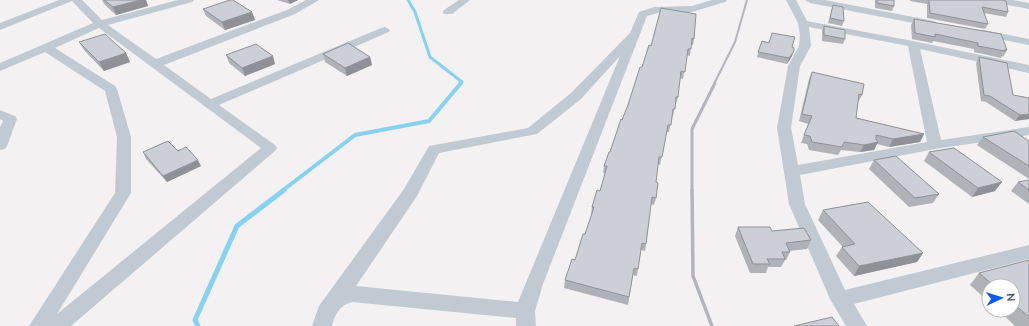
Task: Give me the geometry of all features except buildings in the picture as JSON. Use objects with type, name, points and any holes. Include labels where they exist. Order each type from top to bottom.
[{"type":"street","points":[[0,27],[68,0]]},
{"type":"street","points":[[57,326],[270,148],[100,24],[76,0]]},
{"type":"street","points":[[0,67],[100,24],[189,0]]},
{"type":"street","points":[[155,64],[291,12],[314,0]]},
{"type":"street","points":[[448,12],[465,0]]},
{"type":"street","points":[[338,297],[352,294],[526,319],[534,284],[643,14],[648,11],[693,9],[722,0]]},
{"type":"street","points":[[791,0],[803,23],[805,35],[805,46],[794,66],[784,128],[797,204],[840,299],[857,326]]},
{"type":"street","points":[[810,0],[943,25]]},
{"type":"street","points":[[997,0],[1029,6]]},
{"type":"street","points":[[803,23],[913,44],[1029,69]]},
{"type":"street","points":[[210,104],[385,30]]},
{"type":"street","points":[[974,31],[1029,42]]},
{"type":"street","points":[[322,326],[326,312],[411,192],[434,149],[532,131],[576,96],[635,34]]},
{"type":"street","points":[[913,44],[935,145]]},
{"type":"street","points":[[39,326],[124,193],[124,137],[111,89],[46,47]]},
{"type":"street","points":[[0,114],[10,119],[0,146]]},
{"type":"street","points":[[792,171],[935,145],[1029,131]]},
{"type":"street","points":[[840,299],[1029,252]]},
{"type":"waterway","points":[[408,0],[415,12],[430,57],[462,82],[461,83]]},
{"type":"waterway","points":[[282,191],[355,135],[429,121],[461,83]]},
{"type":"waterway","points":[[198,326],[195,320],[237,226],[284,190]]},
{"type":"railway","points":[[714,84],[735,42],[747,0]]},
{"type":"railway","points":[[692,190],[692,129],[715,83]]},
{"type":"railway","points":[[692,190],[693,276],[712,326]]}]
